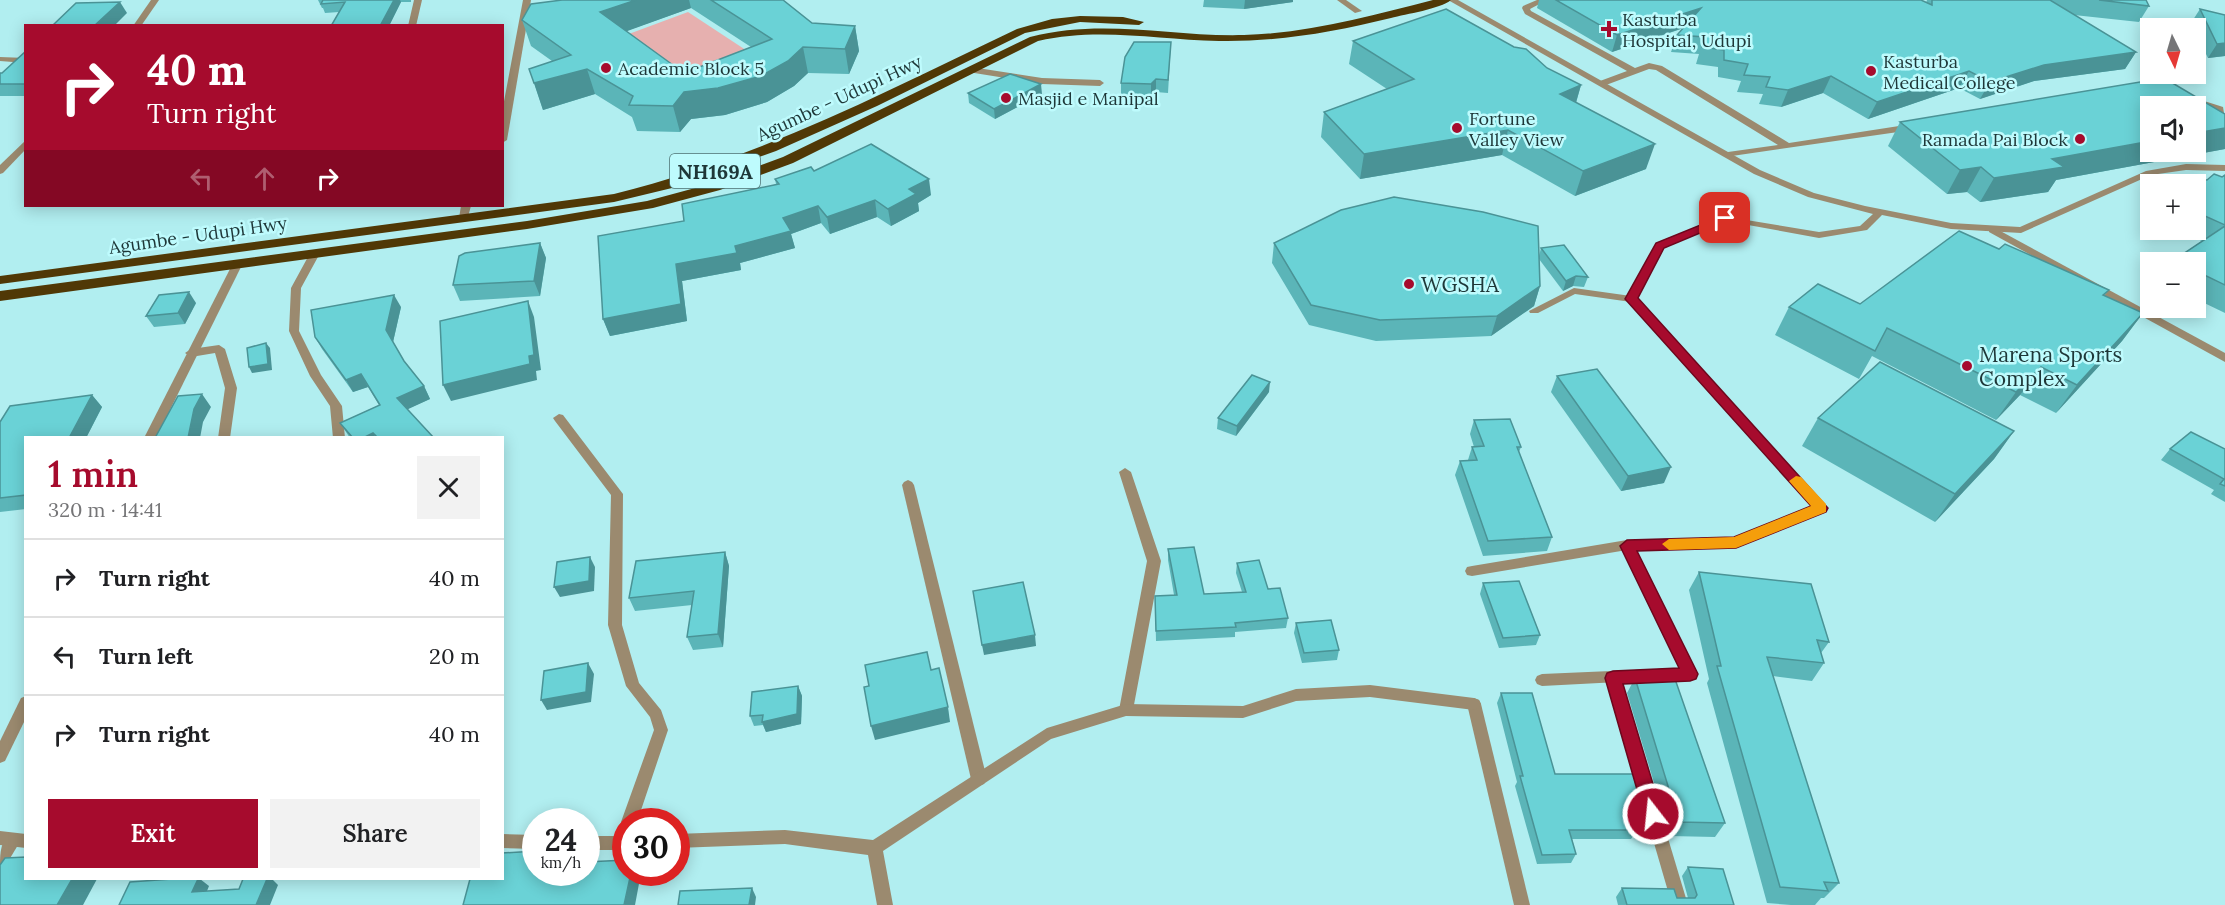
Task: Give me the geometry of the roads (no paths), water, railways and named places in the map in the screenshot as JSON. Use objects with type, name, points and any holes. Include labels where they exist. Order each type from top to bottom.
[{"type":"highway","name":"Agumbe - Udupi Hwy","points":[[0,280],[465,212],[614,198],[659,188],[714,172],[781,146],[1021,31],[1064,18],[1109,19],[1207,29],[1242,29],[1312,22],[1402,0]]},
{"type":"highway","name":"Agumbe - Udupi Hwy","points":[[314,255],[648,205],[753,174],[788,160],[1034,39],[1054,32],[1101,30],[1246,38],[1316,30],[1446,0]]},
{"type":"highway","points":[[1358,11],[1370,19]]},
{"type":"highway","name":"NH169A","points":[[0,296],[314,255]]},
{"type":"street","points":[[138,24],[155,0]]},
{"type":"street","points":[[412,24],[418,0]]},
{"type":"street","points":[[504,129],[527,0]]},
{"type":"street","points":[[1341,0],[1358,11]]},
{"type":"street","points":[[1452,0],[1603,83],[1757,172],[1812,195],[1880,212],[1951,226],[2021,230],[2149,173],[2186,167],[2225,168]]},
{"type":"street","points":[[1543,0],[1531,3],[1526,8],[1528,12],[1634,71]]},
{"type":"street","points":[[0,59],[24,61]]},
{"type":"street","points":[[1603,83],[1649,66],[1659,68],[1787,146]]},
{"type":"street","points":[[971,70],[1042,81],[1100,83]]},
{"type":"street","points":[[2206,105],[2220,109],[2225,116]]},
{"type":"street","points":[[1728,155],[1927,125]]},
{"type":"street","points":[[0,171],[24,145]]},
{"type":"street","points":[[0,157],[14,155]]},
{"type":"street","points":[[1631,299],[1660,246],[1725,218],[1819,236],[1863,228],[1880,212]]},
{"type":"street","points":[[1993,230],[2225,358]]},
{"type":"street","points":[[314,255],[296,288],[294,331],[316,376],[336,406],[339,436]]},
{"type":"street","points":[[151,436],[237,265]]},
{"type":"street","points":[[1472,572],[1627,546],[1736,543],[1821,508],[1631,299],[1574,291],[1534,311]]},
{"type":"street","points":[[191,353],[219,349],[231,388],[224,436]]},
{"type":"street","points":[[559,417],[617,494],[615,625],[633,686],[656,714],[661,730],[634,808]]},
{"type":"street","points":[[1125,472],[1154,561],[1126,710]]},
{"type":"street","points":[[908,485],[979,779]]},
{"type":"street","points":[[1542,680],[1690,674],[1627,546]]},
{"type":"street","points":[[1613,678],[1680,905]]},
{"type":"street","points":[[690,840],[785,837],[875,848],[1047,734],[1126,710],[1243,712],[1296,695],[1370,691],[1474,704],[1522,905]]},
{"type":"street","points":[[0,756],[24,706]]},
{"type":"street","points":[[0,860],[13,840]]},
{"type":"street","points":[[504,841],[522,842]]},
{"type":"street","points":[[875,848],[885,905]]},
{"type":"place","name":"Kasturba Hospital, Udupi","points":[[1609,29]]},
{"type":"place","name":"Academic Block 5","points":[[606,68]]},
{"type":"place","name":"Kasturba Medical College","points":[[1871,71]]},
{"type":"place","name":"Masjid e Manipal","points":[[1006,98]]},
{"type":"place","name":"Fortune Valley View","points":[[1457,128]]},
{"type":"place","name":"Ramada Pai Block","points":[[2080,139]]},
{"type":"place","name":"WGSHA","points":[[1409,284]]},
{"type":"place","name":"Marena Sports Complex","points":[[1967,366]]}]
